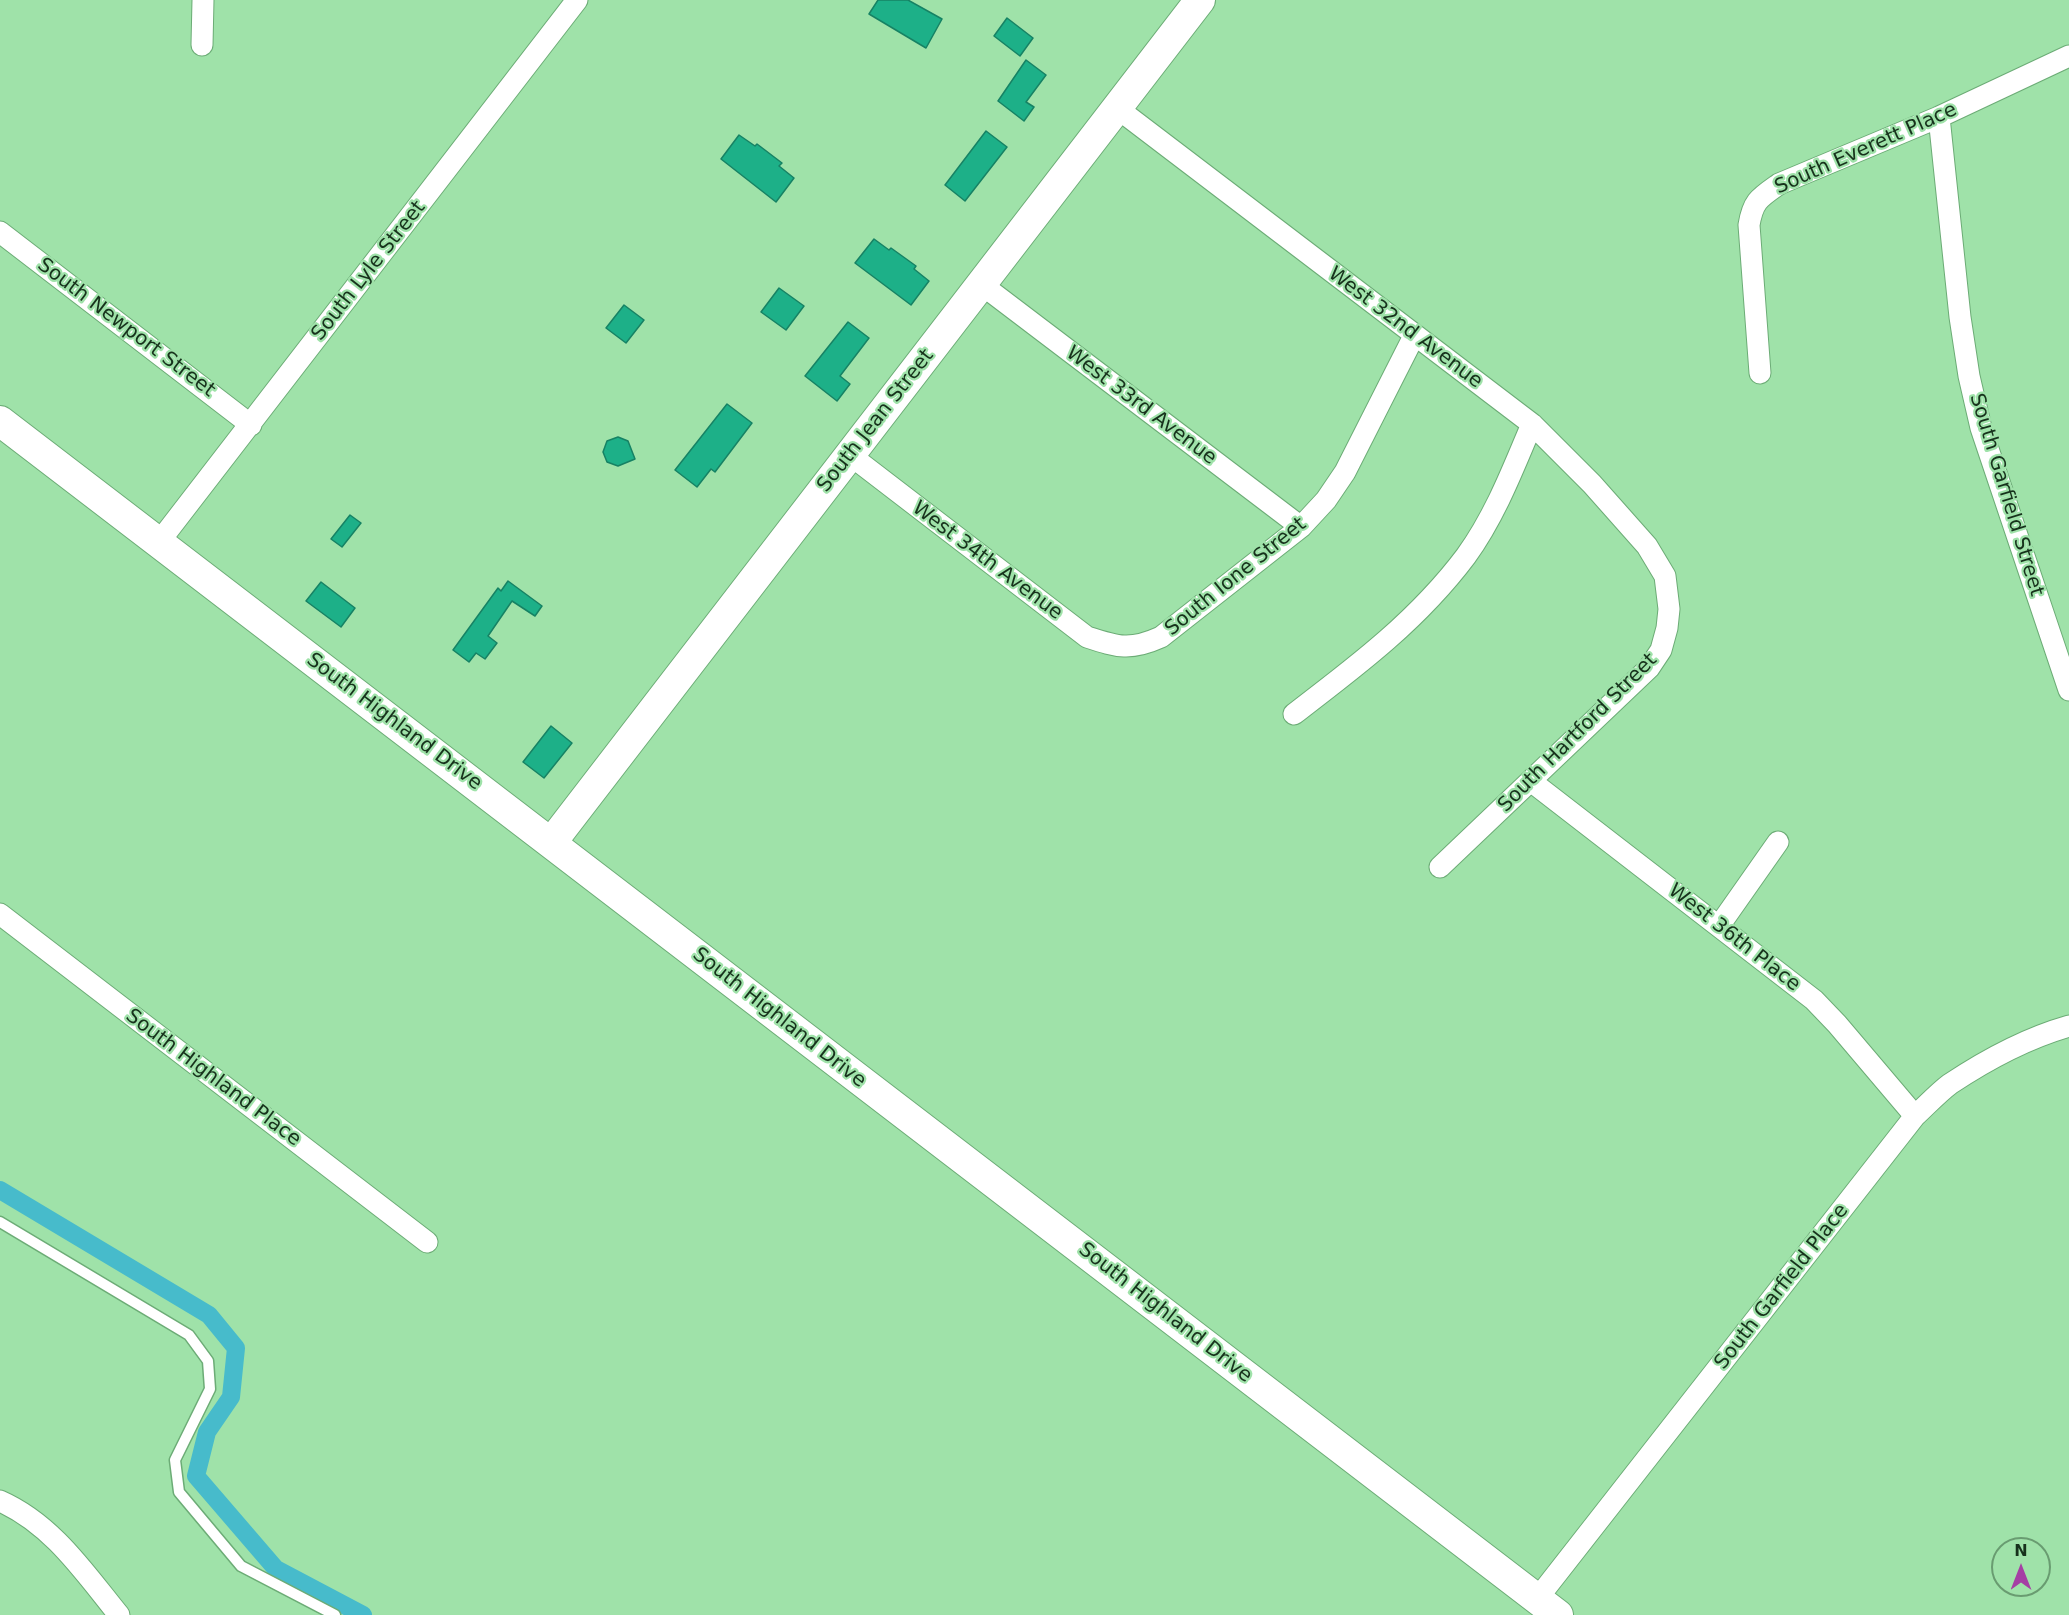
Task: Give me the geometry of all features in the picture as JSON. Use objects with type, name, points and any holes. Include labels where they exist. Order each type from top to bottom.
[{"type":"street","points":[[202,45],[203,0]]},
{"type":"street","name":"South Jean Street","points":[[551,843],[1200,0]]},
{"type":"street","name":"South Lyle Street","points":[[159,542],[574,1]]},
{"type":"street","name":"South Everett Place","points":[[1760,374],[1749,225],[1752,208],[1762,197],[1779,184],[1939,117],[2069,56]]},
{"type":"street","name":"West 32nd Avenue","points":[[1118,108],[1532,424],[1593,484],[1647,546],[1665,576]]},
{"type":"street","name":"South Garfield Street","points":[[1939,117],[1960,317],[1969,376],[1985,438],[2069,690]]},
{"type":"street","name":"South Newport Street","points":[[0,232],[251,425]]},
{"type":"street","name":"West 33rd Avenue","points":[[981,284],[1301,527]]},
{"type":"street","name":"South Ione Street","points":[[1134,647],[1161,637],[1301,527],[1326,500],[1345,472],[1414,336]]},
{"type":"street","name":"South Highland Drive","points":[[0,421],[1548,1607]]},
{"type":"street","points":[[1294,714],[1374,653],[1425,605],[1467,555],[1506,486],[1532,424]]},
{"type":"street","name":"West 34th Avenue","points":[[850,455],[1087,637],[1110,645],[1134,647]]},
{"type":"street","name":"South Hartford Street","points":[[1440,867],[1532,782],[1648,668],[1661,650],[1666,628],[1669,609],[1665,576]]},
{"type":"street","name":"West 36th Place","points":[[1532,782],[1814,1000],[1915,1116]]},
{"type":"street","points":[[1719,926],[1778,842]]},
{"type":"street","name":"South Highland Place","points":[[0,914],[427,1242]]},
{"type":"street","name":"South Garfield Place","points":[[1548,1607],[1915,1116],[1948,1085],[1981,1065],[2022,1043],[2069,1026]]},
{"type":"street","points":[[0,1501],[24,1513],[44,1529],[72,1558],[119,1615]]},
{"type":"lane","points":[[0,1221],[189,1335],[208,1361],[210,1389],[175,1460],[179,1492],[241,1566],[335,1615]]},
{"type":"building","points":[[878,0],[908,0],[942,19],[926,48],[869,14]]},
{"type":"building","points":[[1007,18],[1033,38],[1020,56],[994,36]]},
{"type":"building","points":[[1026,60],[1046,75],[1026,102],[1034,107],[1024,121],[998,101]]},
{"type":"building","points":[[986,131],[1007,147],[965,201],[945,185]]},
{"type":"building","points":[[739,135],[755,146],[757,144],[782,163],[779,166],[794,178],[776,202],[721,159]]},
{"type":"building","points":[[874,239],[916,266],[914,269],[929,281],[911,305],[855,263]]},
{"type":"building","points":[[779,288],[804,306],[786,330],[761,312]]},
{"type":"building","points":[[624,305],[644,320],[626,343],[606,328]]},
{"type":"building","points":[[848,322],[869,338],[840,376],[850,384],[837,401],[805,376]]},
{"type":"building","points":[[727,404],[752,423],[715,472],[711,469],[697,487],[675,470]]},
{"type":"building","points":[[618,437],[628,441],[635,459],[618,466],[607,462],[603,452],[607,441]]},
{"type":"building","points":[[350,515],[361,523],[342,547],[331,539]]},
{"type":"building","points":[[508,581],[542,606],[535,616],[512,601],[488,636],[497,643],[485,659],[476,653],[469,662],[453,650],[498,588],[501,591]]},
{"type":"building","points":[[321,582],[355,608],[341,627],[306,601]]},
{"type":"building","points":[[551,726],[572,743],[544,778],[523,762]]},
{"type":"waterway","points":[[0,1190],[209,1315],[236,1348],[231,1397],[207,1432],[196,1476],[276,1569],[363,1615]]}]
